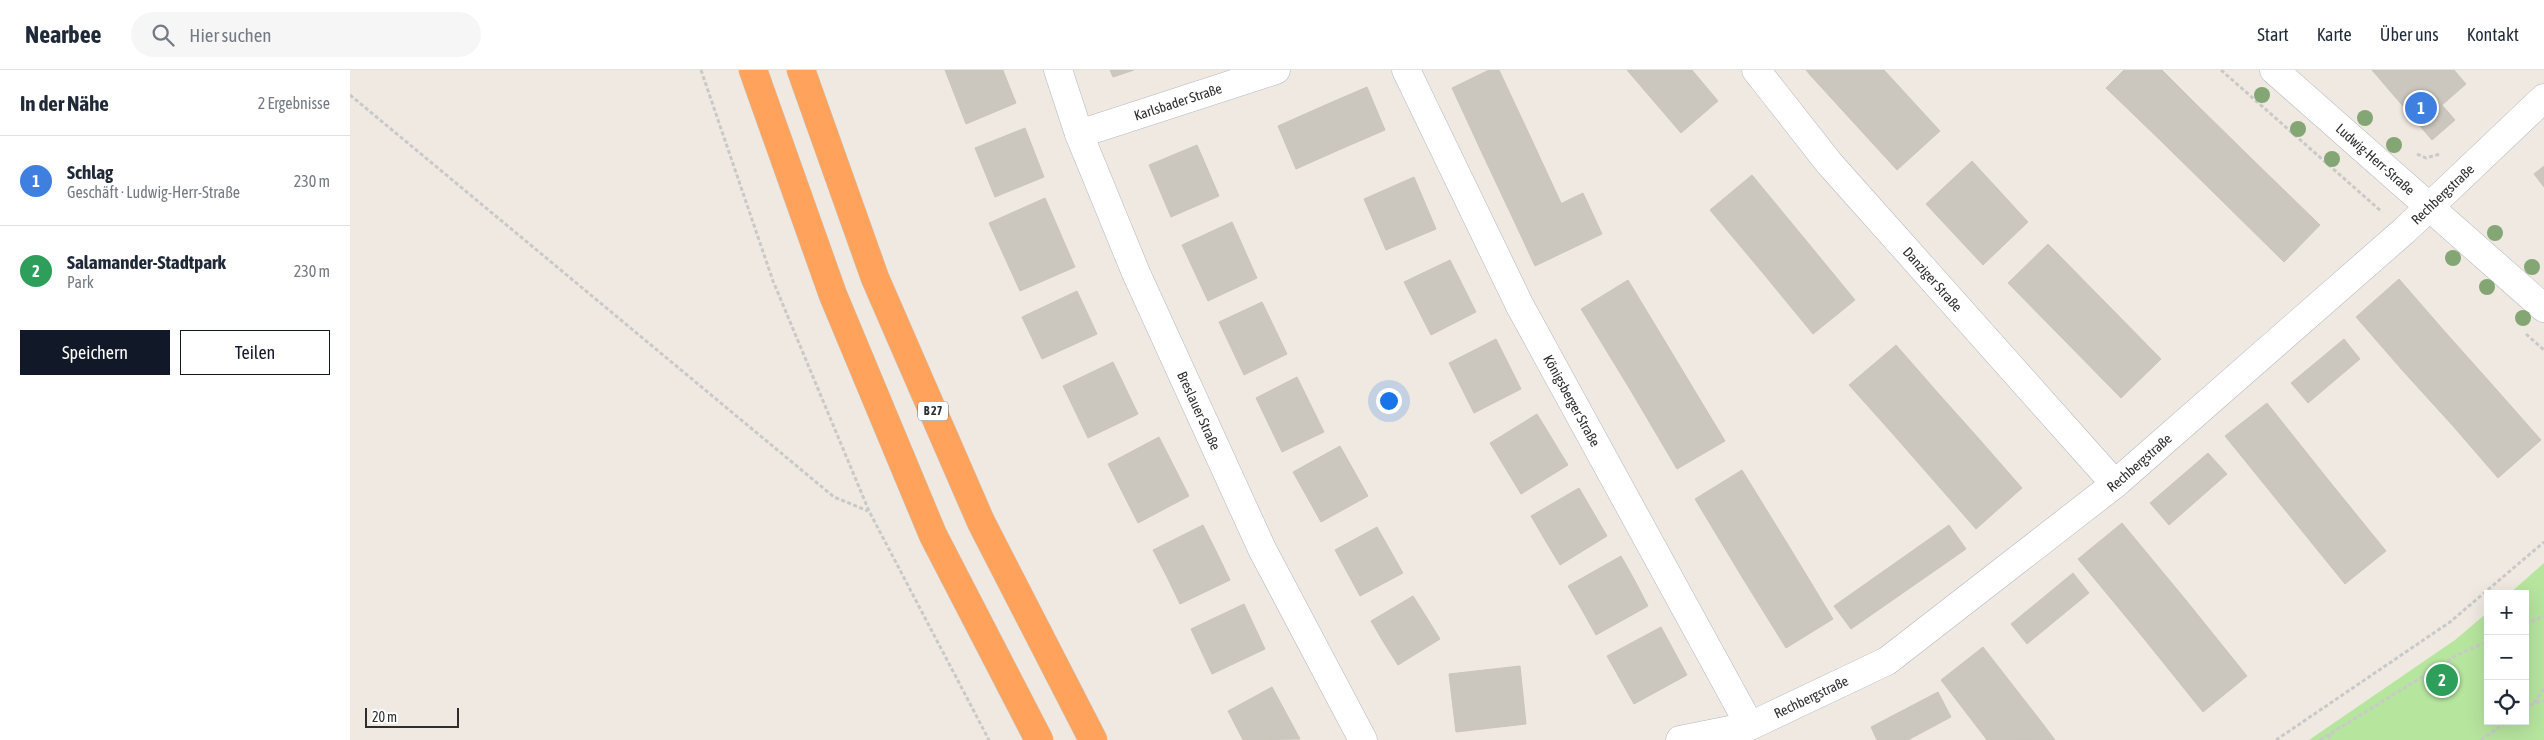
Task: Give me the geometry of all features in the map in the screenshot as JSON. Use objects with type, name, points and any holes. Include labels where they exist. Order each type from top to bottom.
[{"type":"highway","points":[[753,70],[833,295],[933,535],[1039,740]]},
{"type":"highway","name":"B 27","points":[[801,70],[875,278],[926,396],[981,522],[1093,740]]},
{"type":"street","name":"Breslauer Straße","points":[[1058,70],[1079,134],[1136,273],[1262,549],[1363,740]]},
{"type":"street","name":"Karlsbader Straße","points":[[1079,134],[1276,70]]},
{"type":"street","name":"Königsberger Straße","points":[[1406,70],[1520,306],[1750,726]]},
{"type":"street","name":"Danziger Straße","points":[[1756,70],[1829,163],[2115,484]]},
{"type":"street","name":"Ludwig-Herr-Straße","points":[[2274,70],[2544,308]]},
{"type":"street","name":"Rechbergstraße","points":[[1680,740],[1750,726],[1887,661],[2115,484],[2430,206],[2544,98]]},
{"type":"path","points":[[701,70],[773,281],[869,511],[988,740]]},
{"type":"path","points":[[350,95],[834,497],[869,511]]},
{"type":"path","points":[[2276,740],[2450,622],[2544,542]]},
{"type":"path","points":[[2529,622],[2544,616]]},
{"type":"path","points":[[2320,740],[2459,654],[2484,643]]},
{"type":"path","points":[[2529,706],[2534,703],[2544,689]]},
{"type":"path","points":[[2534,703],[2544,701]]},
{"type":"path","points":[[2481,740],[2502,725]]},
{"type":"path","points":[[2328,734],[2330,740]]},
{"type":"green space","points":[[2544,563],[2544,740],[2309,740],[2455,640],[2484,615],[2484,725],[2529,725],[2529,590],[2514,590]]},
{"type":"building","points":[[945,70],[1003,70],[1004,73],[954,93]]},
{"type":"building","points":[[1110,70],[1134,70],[1113,77]]},
{"type":"building","points":[[1489,70],[1499,70],[1529,134],[1483,155],[1452,88]]},
{"type":"building","points":[[1627,70],[1692,70],[1718,101],[1681,133]]},
{"type":"building","points":[[1806,70],[1818,70],[1811,76]]},
{"type":"building","points":[[1818,70],[1884,70],[1940,131],[1897,170],[1811,76]]},
{"type":"building","points":[[2124,70],[2162,70],[2197,105],[2161,141],[2106,88]]},
{"type":"building","points":[[2372,70],[2454,70],[2466,84],[2442,105],[2455,120],[2432,140]]},
{"type":"building","points":[[1004,73],[1016,103],[966,124],[954,93]]},
{"type":"building","points":[[1367,87],[1385,130],[1341,149],[1323,106]]},
{"type":"building","points":[[2197,105],[2251,158],[2215,194],[2161,141]]},
{"type":"building","points":[[1323,106],[1341,149],[1296,169],[1278,126]]},
{"type":"building","points":[[1025,128],[1044,177],[995,197],[975,148]]},
{"type":"building","points":[[1529,134],[1561,203],[1516,225],[1483,155]]},
{"type":"building","points":[[1197,145],[1219,196],[1171,217],[1149,165]]},
{"type":"building","points":[[2251,158],[2320,225],[2284,262],[2215,194]]},
{"type":"building","points":[[1972,161],[2028,222],[1983,265],[1926,204]]},
{"type":"building","points":[[2544,166],[2544,187],[2534,174]]},
{"type":"building","points":[[1752,175],[1804,238],[1762,272],[1710,210]]},
{"type":"building","points":[[1414,177],[1436,229],[1386,250],[1364,199]]},
{"type":"building","points":[[1583,193],[1602,234],[1535,266],[1516,225]]},
{"type":"building","points":[[1045,198],[1075,267],[1020,291],[989,223]]},
{"type":"building","points":[[1232,222],[1257,278],[1208,301],[1182,245]]},
{"type":"building","points":[[1804,238],[1855,300],[1813,334],[1762,272]]},
{"type":"building","points":[[2048,244],[2105,302],[2065,341],[2008,283]]},
{"type":"building","points":[[1450,260],[1476,312],[1431,335],[1404,282]]},
{"type":"building","points":[[2399,279],[2446,333],[2403,371],[2356,317]]},
{"type":"building","points":[[1628,280],[1678,363],[1631,391],[1581,309]]},
{"type":"building","points":[[1077,291],[1097,334],[1042,359],[1022,317]]},
{"type":"building","points":[[1262,302],[1287,354],[1244,375],[1219,322]]},
{"type":"building","points":[[2105,302],[2161,359],[2121,398],[2065,341]]},
{"type":"building","points":[[2446,333],[2496,389],[2453,426],[2403,371]]},
{"type":"building","points":[[1496,339],[1521,389],[1474,413],[1449,363]]},
{"type":"building","points":[[2344,339],[2360,359],[2308,403],[2291,383]]},
{"type":"building","points":[[1896,345],[1938,393],[1892,433],[1849,385]]},
{"type":"building","points":[[1113,362],[1138,414],[1088,438],[1063,386]]},
{"type":"building","points":[[1678,363],[1725,441],[1677,469],[1631,391]]},
{"type":"building","points":[[1297,377],[1324,432],[1282,452],[1256,398]]},
{"type":"building","points":[[2496,389],[2541,440],[2498,478],[2453,426]]},
{"type":"building","points":[[1938,393],[1980,440],[1934,481],[1892,433]]},
{"type":"building","points":[[2267,403],[2326,477],[2285,510],[2225,436]]},
{"type":"building","points":[[1537,414],[1568,465],[1521,494],[1490,443]]},
{"type":"building","points":[[1159,437],[1189,496],[1138,523],[1108,464]]},
{"type":"building","points":[[1980,440],[2022,488],[1976,529],[1934,481]]},
{"type":"building","points":[[1340,446],[1368,496],[1321,522],[1293,472]]},
{"type":"building","points":[[2208,453],[2227,474],[2169,525],[2150,503]]},
{"type":"building","points":[[1742,470],[1790,548],[1742,577],[1695,499]]},
{"type":"building","points":[[2326,477],[2386,551],[2345,584],[2285,510]]},
{"type":"building","points":[[1579,488],[1593,512],[1545,540],[1531,516]]},
{"type":"building","points":[[1593,512],[1607,536],[1560,565],[1545,540]]},
{"type":"building","points":[[2122,523],[2185,599],[2141,635],[2078,559]]},
{"type":"building","points":[[1203,525],[1217,553],[1167,577],[1153,550]]},
{"type":"building","points":[[1949,525],[1966,549],[1851,629],[1834,606]]},
{"type":"building","points":[[1377,527],[1403,573],[1360,596],[1335,550]]},
{"type":"building","points":[[1790,548],[1833,619],[1786,648],[1742,577]]},
{"type":"building","points":[[1217,553],[1230,580],[1180,604],[1167,577]]},
{"type":"building","points":[[1621,556],[1635,581],[1582,610],[1568,586]]},
{"type":"building","points":[[2073,573],[2089,593],[2027,644],[2011,624]]},
{"type":"building","points":[[1635,581],[1648,606],[1596,635],[1582,610]]},
{"type":"building","points":[[1413,596],[1427,618],[1384,643],[1371,621]]},
{"type":"building","points":[[2185,599],[2247,676],[2203,712],[2141,635]]},
{"type":"building","points":[[1244,604],[1265,649],[1212,674],[1191,629]]},
{"type":"building","points":[[1427,618],[1440,639],[1398,665],[1384,643]]},
{"type":"building","points":[[1661,627],[1687,675],[1634,704],[1607,656]]},
{"type":"building","points":[[1983,647],[2043,724],[2023,740],[1987,740],[1941,680]]},
{"type":"building","points":[[1520,666],[1526,724],[1456,732],[1449,674]]},
{"type":"building","points":[[1272,687],[1300,739],[1243,740],[1228,711]]},
{"type":"building","points":[[1938,692],[1951,717],[1908,740],[1877,740],[1871,727]]},
{"type":"building","points":[[2043,724],[2055,740],[2023,740]]},
{"type":"place","name":"Schlag","points":[[2421,108]]},
{"type":"place","name":"Salamander-Stadtpark","points":[[2442,680]]}]
